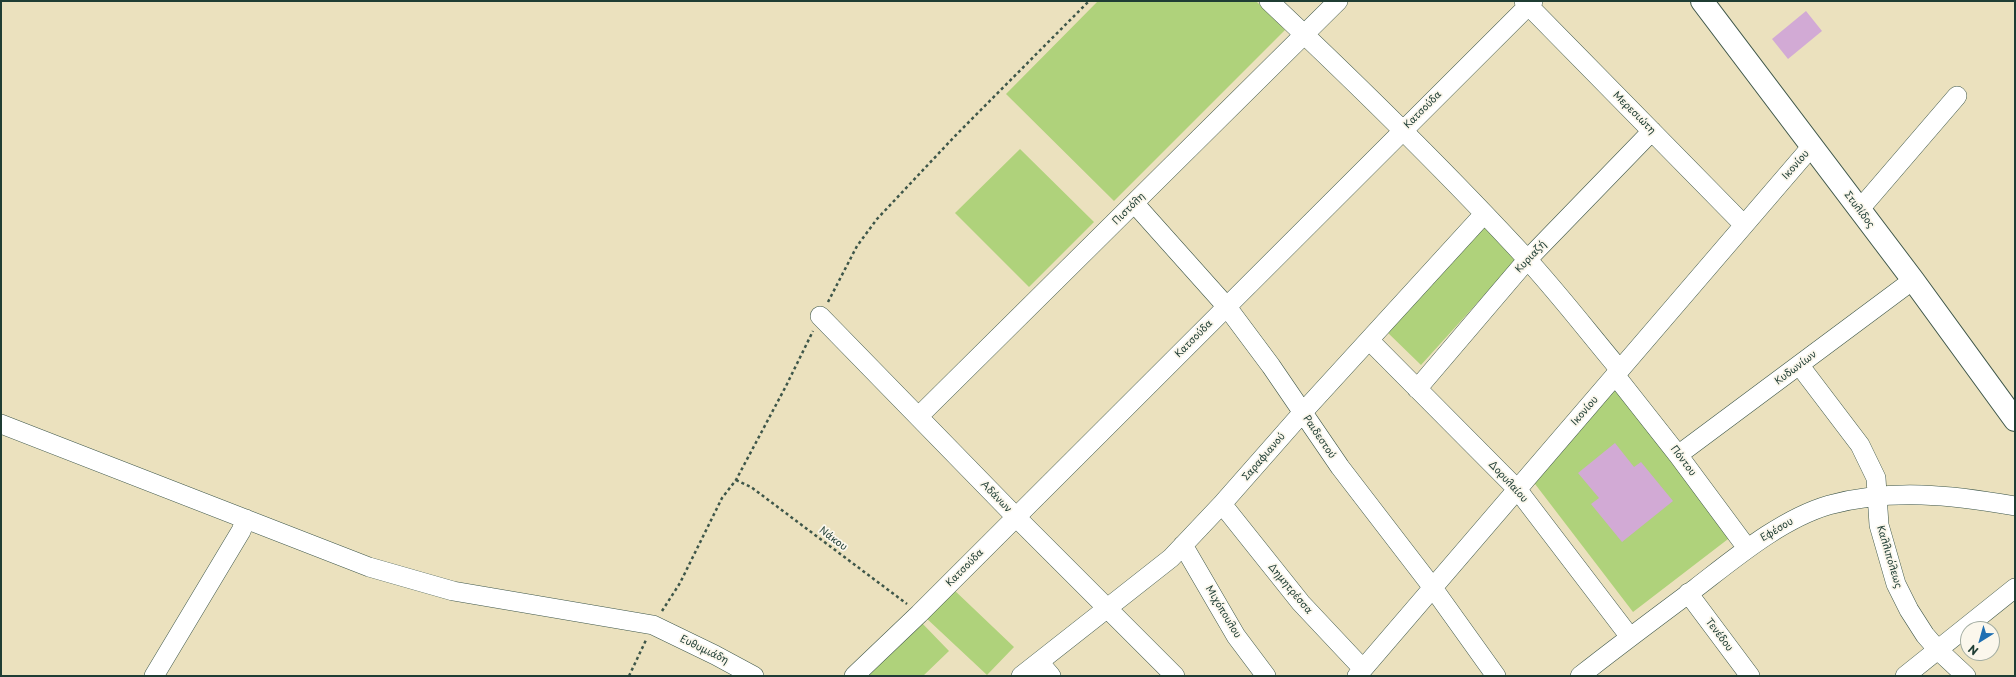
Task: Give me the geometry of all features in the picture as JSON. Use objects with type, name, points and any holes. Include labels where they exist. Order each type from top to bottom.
[{"type":"main road","name":"Στυλίδος","points":[[1702,1],[1913,280],[2015,420]]},
{"type":"street","name":"Πόντου","points":[[1269,1],[1402,131],[1527,260],[1618,372],[1747,548]]},
{"type":"street","name":"Πιστόλη","points":[[918,416],[1135,204],[1338,1]]},
{"type":"street","name":"Κατσούδα","points":[[854,676],[919,614],[1227,307],[1528,2]]},
{"type":"street","name":"Μερεσιώτη","points":[[1528,2],[1744,226]]},
{"type":"street","points":[[1859,210],[1957,96]]},
{"type":"street","name":"Κυριαζή","points":[[1417,389],[1527,260],[1652,131]]},
{"type":"street","name":"Ικονίου","points":[[1360,673],[1812,146]]},
{"type":"street","name":"Ραιδεστού","points":[[1135,204],[1227,307],[1271,366],[1340,467],[1433,588],[1496,676]]},
{"type":"street","name":"Σαραφιανού","points":[[1021,676],[1171,558],[1222,504],[1303,412],[1370,341],[1484,214]]},
{"type":"street","name":"Κυδωνίων","points":[[1678,455],[1800,366],[1913,280]]},
{"type":"street","name":"Αδάνων","points":[[820,316],[1016,517],[1175,676]]},
{"type":"street","name":"Δορυλαίου","points":[[1370,341],[1517,489],[1630,637]]},
{"type":"street","name":"Καλλιπόλεως","points":[[1800,366],[1860,445],[1876,478],[1878,496],[1878,525],[1896,584],[1925,635],[1938,650],[1966,676]]},
{"type":"street","name":"Ευθυμιάδη","points":[[1,424],[369,567],[433,586],[653,625],[754,676]]},
{"type":"street","name":"Εφέσου","points":[[1580,676],[1747,548],[1805,514],[1828,506],[1878,496],[1941,495],[2015,506]]},
{"type":"street","name":"Δημητρέσσα","points":[[1222,504],[1301,603],[1360,673]]},
{"type":"street","points":[[154,676],[241,531],[246,519]]},
{"type":"street","name":"Μιχόπουλου","points":[[1183,545],[1236,636],[1266,676]]},
{"type":"street","points":[[1905,676],[2015,588]]},
{"type":"street","name":"Τενέδου","points":[[1688,593],[1750,676]]},
{"type":"street","points":[[1039,662],[1051,676]]},
{"type":"path","name":"Νάκου","points":[[736,480],[750,487],[919,614]]},
{"type":"green space","points":[[1098,1],[1256,1],[1285,30],[1114,201],[1006,94]]},
{"type":"green space","points":[[1020,149],[1094,222],[1029,287],[955,213]]},
{"type":"green space","points":[[1482,224],[1517,259],[1421,365],[1386,331]]},
{"type":"green space","points":[[1616,384],[1732,536],[1633,612],[1532,480]]},
{"type":"green space","points":[[952,588],[1014,647],[987,675],[925,617]]},
{"type":"green space","points":[[920,621],[949,651],[923,676],[864,676]]},
{"type":"building","points":[[1806,11],[1822,31],[1788,59],[1772,39]]},
{"type":"building","points":[[1615,443],[1634,467],[1641,462],[1673,501],[1622,542],[1591,504],[1599,498],[1578,473]]}]
